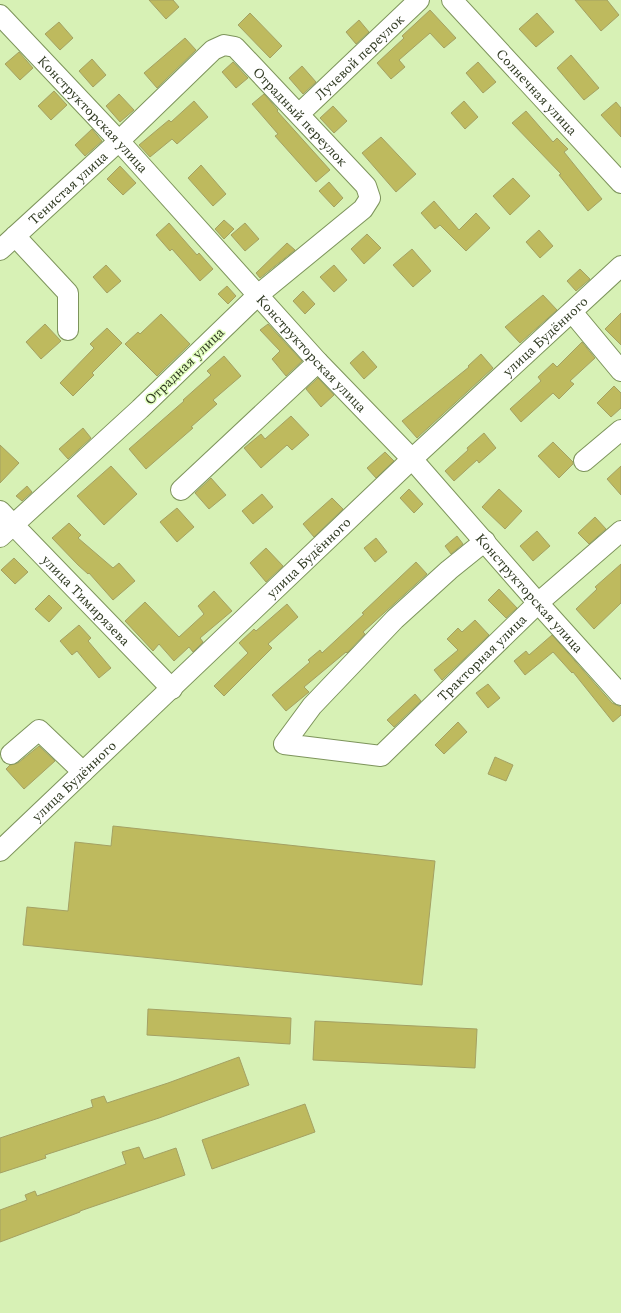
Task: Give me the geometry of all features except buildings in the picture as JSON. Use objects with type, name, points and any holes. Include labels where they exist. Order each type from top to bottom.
[{"type":"street","name":"Лучевой переулок","points":[[299,114],[419,0]]},
{"type":"street","name":"Солнечная улица","points":[[452,0],[621,183]]},
{"type":"street","name":"Конструкторская улица","points":[[0,15],[119,141],[318,362],[412,459],[621,695]]},
{"type":"street","name":"Отрадный переулок","points":[[224,45],[235,47],[299,114],[366,186],[370,198]]},
{"type":"street","name":"Тенистая улица","points":[[0,250],[119,141],[213,50],[224,45]]},
{"type":"street","name":"Отрадная улица","points":[[4,524],[140,409],[258,295],[362,209],[370,198]]},
{"type":"street","points":[[15,236],[68,293],[68,330]]},
{"type":"street","name":"улица Будённого","points":[[0,851],[412,459],[621,266]]},
{"type":"street","points":[[572,312],[621,371]]},
{"type":"street","points":[[181,490],[318,362]]},
{"type":"street","points":[[584,461],[621,430]]},
{"type":"street","name":"улица Тимирязева","points":[[4,524],[172,689]]},
{"type":"street","name":"Тракторная улица","points":[[485,541],[449,570],[395,619],[312,706],[284,744],[381,756],[538,603],[621,531]]},
{"type":"street","points":[[11,754],[38,730],[83,772]]}]
